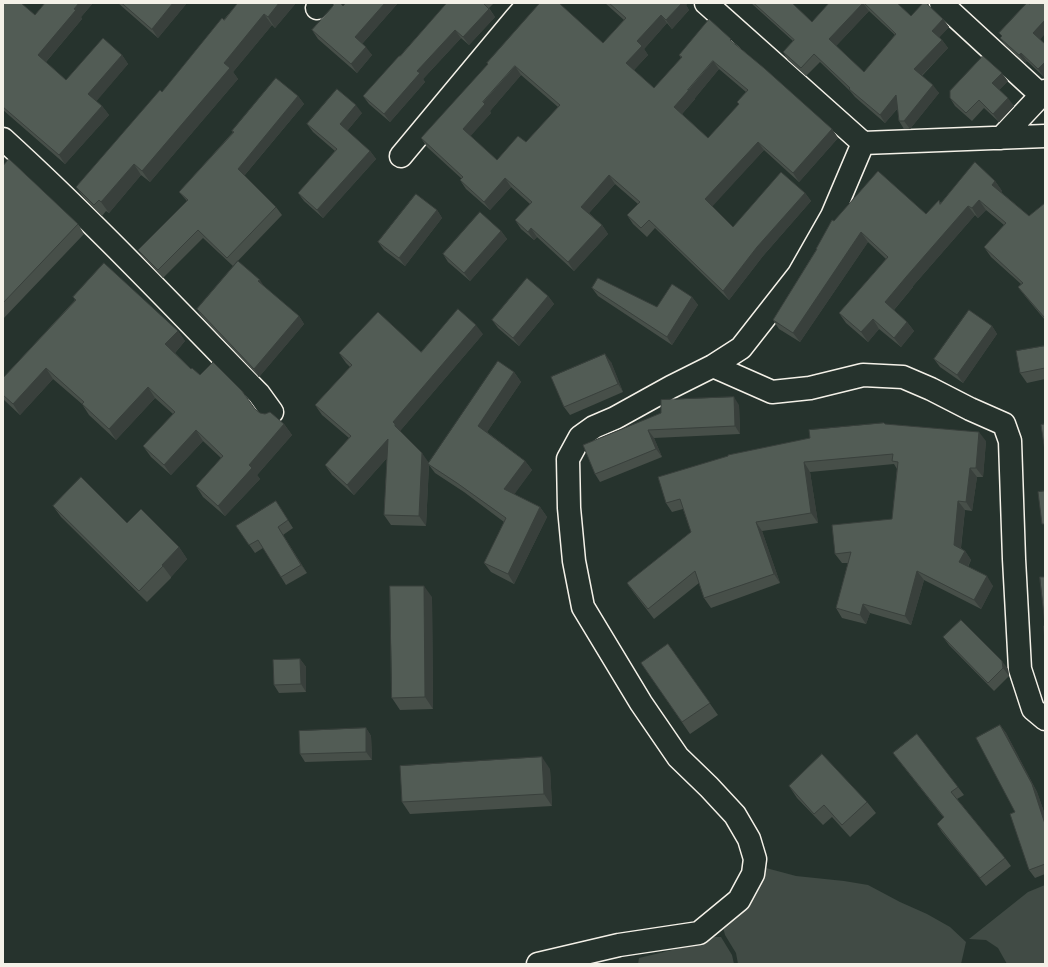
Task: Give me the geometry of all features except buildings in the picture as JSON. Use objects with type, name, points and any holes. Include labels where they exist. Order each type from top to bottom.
[{"type":"street","points":[[400,156],[530,3]]},
{"type":"street","points":[[706,3],[863,143],[1001,138],[1045,142]]},
{"type":"street","points":[[941,3],[1043,93],[1001,138]]},
{"type":"street","points":[[3,139],[119,251],[259,394],[272,412]]},
{"type":"street","points":[[538,964],[619,945],[699,933],[739,900],[753,874],[756,859],[749,839],[734,815],[709,787],[678,757],[641,702],[583,607],[574,561],[569,508],[568,459],[580,437],[594,426],[615,418],[713,366],[741,348],[799,274],[832,216],[863,143]]},
{"type":"street","points":[[713,366],[772,392],[810,388],[863,375],[903,377],[1004,424],[1010,442],[1014,566],[1020,669],[1033,709],[1045,719]]},
{"type":"shaded area","points":[[766,868],[796,876],[868,885],[927,914],[950,927],[966,942],[961,964],[738,964],[736,953],[725,935],[722,923],[758,872]]},
{"type":"shaded area","points":[[1045,885],[1045,964],[1007,964],[998,948],[986,940],[969,939],[1028,892]]},
{"type":"shaded area","points":[[713,937],[721,937],[732,955],[734,964],[638,964],[639,958],[705,942]]}]
